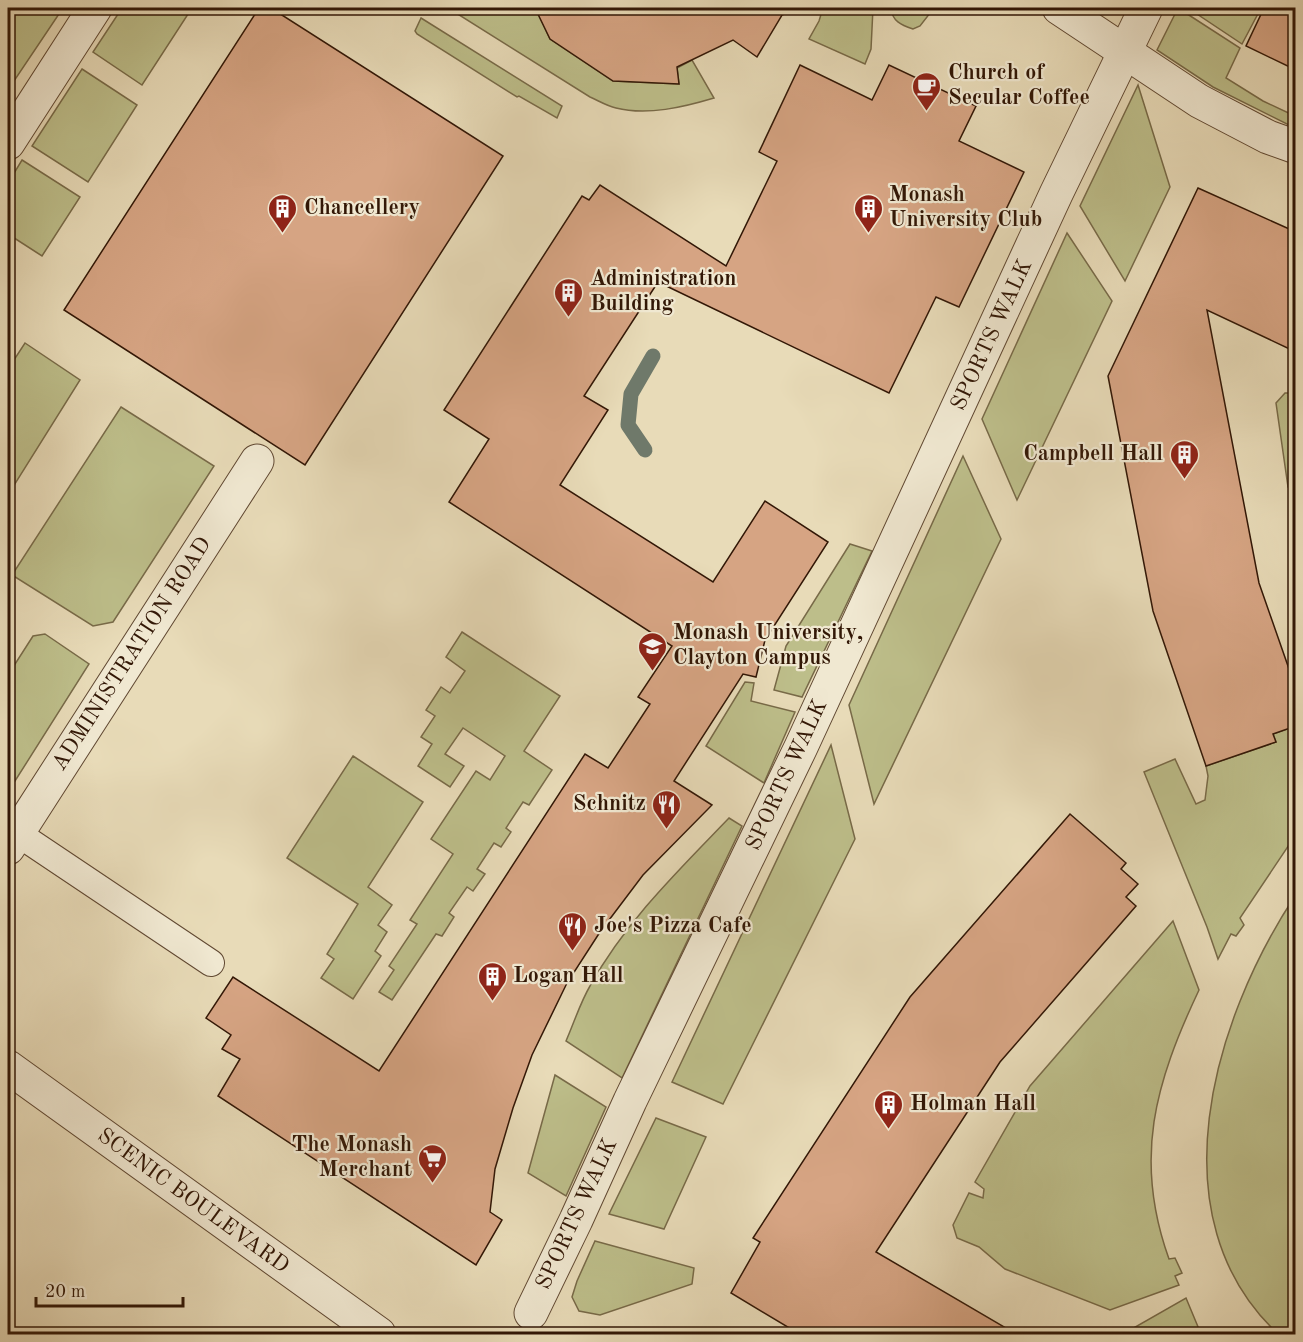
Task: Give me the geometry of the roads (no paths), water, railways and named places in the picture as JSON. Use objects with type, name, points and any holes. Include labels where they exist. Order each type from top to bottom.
[{"type":"street","points":[[8,143],[95,8]]},
{"type":"street","points":[[1059,8],[1199,101],[1268,137],[1296,147]]},
{"type":"street","name":"SPORTS WALK","points":[[531,1313],[630,1101],[801,747],[1056,194],[1146,8]]},
{"type":"street","name":"ADMINISTRATION ROAD","points":[[12,841],[257,461]]},
{"type":"street","name":"SCENIC BOULEVARD","points":[[8,1067],[379,1335]]},
{"type":"lane","points":[[12,841],[211,963]]},
{"type":"waterway","points":[[645,450],[628,425],[631,394],[653,356]]},
{"type":"place","name":"Church of Secular Coffee","points":[[927,112]]},
{"type":"place","name":"Chancellery","points":[[283,234]]},
{"type":"place","name":"Monash University Club","points":[[868,234]]},
{"type":"place","name":"Administration Building","points":[[569,318]]},
{"type":"place","name":"Campbell Hall","points":[[1184,480]]},
{"type":"place","name":"Monash University, Clayton Campus","points":[[652,672]]},
{"type":"place","name":"Schnitz","points":[[667,830]]},
{"type":"place","name":"Joe's Pizza Cafe","points":[[573,952]]},
{"type":"place","name":"Logan Hall","points":[[492,1002]]},
{"type":"place","name":"Holman Hall","points":[[889,1130]]},
{"type":"place","name":"The Monash Merchant","points":[[433,1184]]}]
